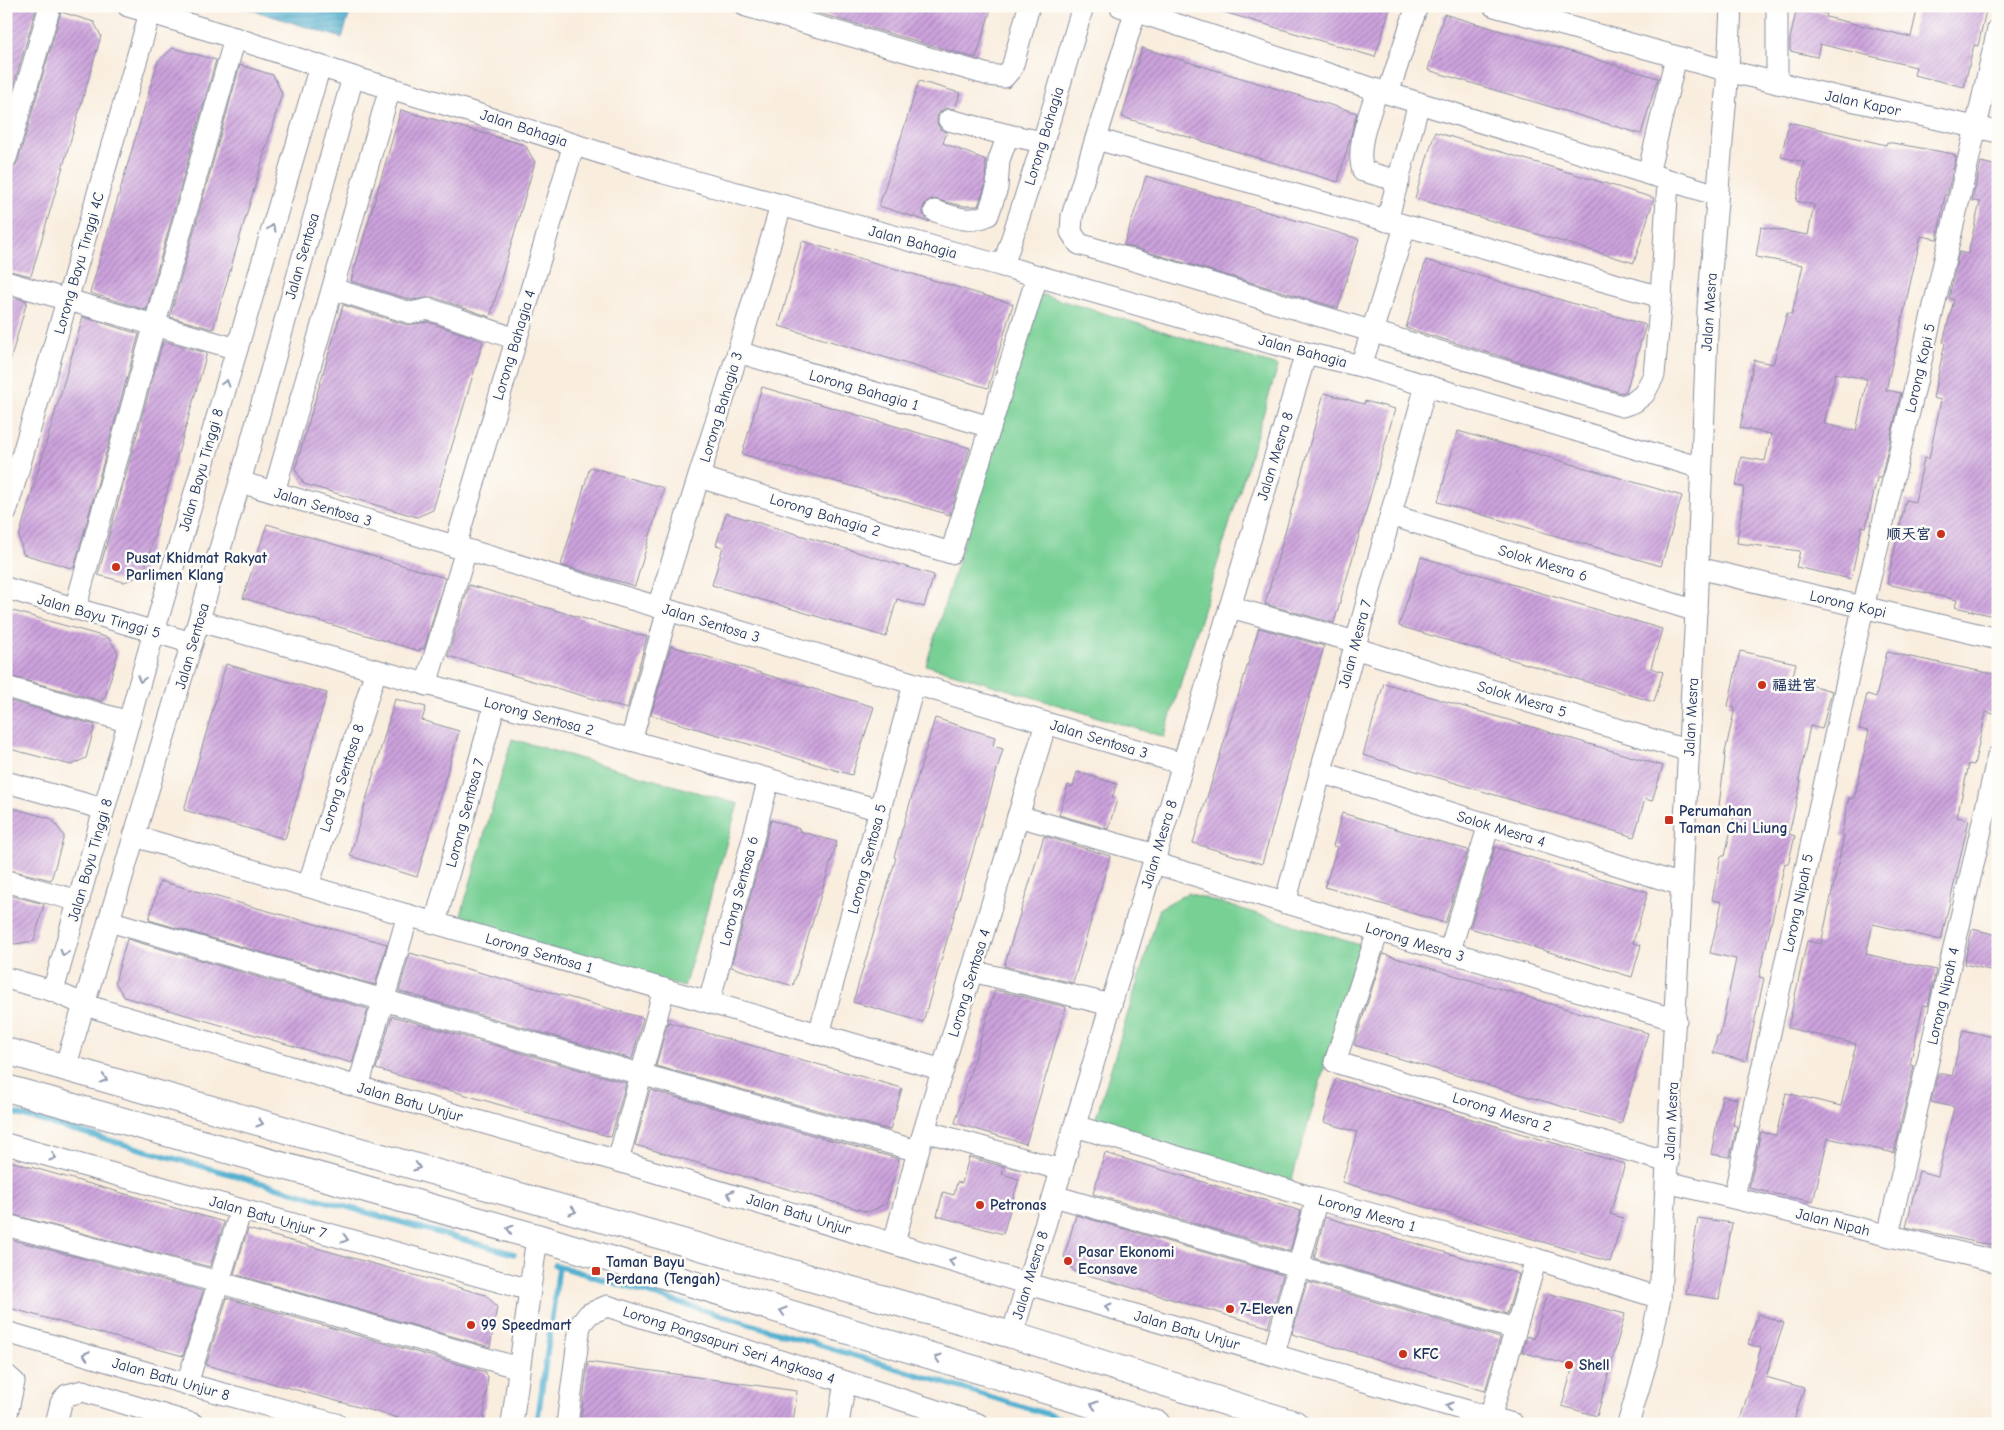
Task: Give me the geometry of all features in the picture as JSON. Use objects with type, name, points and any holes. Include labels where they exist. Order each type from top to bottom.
[{"type":"main road","points":[[6,1051],[1012,1335],[1295,1424]]},
{"type":"main road","points":[[6,1088],[537,1237],[1158,1424]]},
{"type":"street","points":[[6,158],[50,6]]},
{"type":"street","name":"Jalan Bahagia","points":[[128,6],[664,173],[1003,266],[1306,353],[1361,366],[1701,468]]},
{"type":"street","points":[[746,6],[989,75],[1004,77],[1012,68],[1029,6]]},
{"type":"street","name":"Lorong Bahagia","points":[[1003,266],[1043,142],[1083,6]]},
{"type":"street","points":[[1399,181],[1363,171],[1360,160],[1361,147],[1417,6]]},
{"type":"street","name":"Jalan Kapor","points":[[1494,6],[1728,71],[1998,132]]},
{"type":"street","name":"Jalan Mesra","points":[[1628,1424],[1648,1356],[1660,1298],[1696,611],[1708,308],[1728,71],[1731,6]]},
{"type":"street","points":[[1777,6],[1777,83]]},
{"type":"street","points":[[1668,181],[1662,297],[1654,375],[1644,394],[1634,402],[1622,406],[1079,244],[1071,232],[1072,216],[1096,139],[1131,8],[1383,92],[1717,195]]},
{"type":"street","name":"Lorong Bayu Tinggi 4C","points":[[6,512],[69,300],[150,13]]},
{"type":"street","name":"Lorong Kopi 5","points":[[1863,608],[1998,29]]},
{"type":"street","points":[[75,609],[235,38]]},
{"type":"street","points":[[1648,174],[1676,57]]},
{"type":"street","name":"Jalan Bayu Tinggi 8","points":[[53,991],[154,632],[320,66]]},
{"type":"street","name":"Jalan Sentosa","points":[[65,1068],[240,482],[353,77]]},
{"type":"street","points":[[274,492],[390,88]]},
{"type":"street","points":[[1361,366],[1372,332],[1396,224],[1399,181],[1419,102]]},
{"type":"street","points":[[949,120],[1043,142]]},
{"type":"street","points":[[935,212],[964,220],[981,219],[988,215],[997,188],[999,160],[1008,135]]},
{"type":"street","points":[[1096,139],[1662,297]]},
{"type":"street","name":"Lorong Bahagia 4","points":[[426,685],[460,548],[516,339],[574,144]]},
{"type":"street","name":"Lorong Bahagia 3","points":[[631,741],[663,609],[699,477],[781,206]]},
{"type":"street","points":[[990,427],[1037,277]]},
{"type":"street","points":[[6,282],[237,349]]},
{"type":"street","points":[[333,289],[411,313],[429,309],[516,339]]},
{"type":"street","name":"Lorong Bahagia 1","points":[[738,352],[990,427]]},
{"type":"street","name":"Jalan Mesra 8","points":[[1012,1335],[1306,353]]},
{"type":"street","name":"Jalan Mesra 7","points":[[1285,903],[1426,385]]},
{"type":"street","name":"Lorong Bahagia 2","points":[[699,477],[951,553],[990,427]]},
{"type":"street","name":"Jalan Sentosa 3","points":[[240,482],[1183,764]]},
{"type":"street","name":"Solok Mesra 6","points":[[1391,515],[1696,611]]},
{"type":"street","name":"Lorong Kopi","points":[[1698,568],[1998,639]]},
{"type":"street","name":"Jalan Bayu Tinggi 5","points":[[6,588],[192,644]]},
{"type":"street","name":"Solok Mesra 5","points":[[1230,607],[1689,751]]},
{"type":"street","name":"Lorong Nipah 5","points":[[1734,1197],[1863,608]]},
{"type":"street","name":"Lorong Sentosa 2","points":[[199,621],[880,810]]},
{"type":"street","name":"Lorong Sentosa 8","points":[[308,886],[376,670]]},
{"type":"street","name":"Lorong Sentosa 5","points":[[819,1034],[914,684]]},
{"type":"street","points":[[6,687],[129,722]]},
{"type":"street","name":"Lorong Sentosa 7","points":[[436,923],[495,704]]},
{"type":"street","name":"Lorong Sentosa 4","points":[[894,1242],[918,1152],[1046,723]]},
{"type":"street","name":"Lorong Nipah 4","points":[[1888,1236],[1998,756]]},
{"type":"street","name":"Solok Mesra 4","points":[[1320,772],[1682,885]]},
{"type":"street","name":"Lorong Sentosa 6","points":[[709,1002],[769,779]]},
{"type":"street","points":[[6,782],[104,809]]},
{"type":"street","name":"Lorong Mesra 3","points":[[1018,816],[1155,859],[1285,903],[1676,1020]]},
{"type":"street","points":[[1449,953],[1489,825]]},
{"type":"street","name":"Lorong Sentosa 1","points":[[134,836],[943,1070]]},
{"type":"street","points":[[6,881],[79,901]]},
{"type":"street","points":[[358,1087],[408,915]]},
{"type":"street","points":[[109,921],[918,1152]]},
{"type":"street","name":"Lorong Mesra 2","points":[[1378,931],[1335,1062],[1668,1172]]},
{"type":"street","points":[[972,972],[1111,1005]]},
{"type":"street","name":"Jalan Batu Unjur","points":[[6,978],[53,991],[85,1005],[358,1087],[618,1160],[1028,1284],[1513,1424]]},
{"type":"street","points":[[618,1160],[664,989]]},
{"type":"street","name":"Lorong Mesra 1","points":[[1075,1126],[1317,1199],[1536,1259],[1660,1298]]},
{"type":"street","points":[[925,1131],[1062,1170]]},
{"type":"street","name":"Jalan Batu Unjur 7","points":[[6,1144],[530,1290]]},
{"type":"street","name":"Jalan Nipah","points":[[1668,1172],[1734,1197],[1998,1262]]},
{"type":"street","points":[[1054,1196],[1515,1330]]},
{"type":"street","points":[[1274,1354],[1317,1199]]},
{"type":"street","points":[[187,1384],[241,1210]]},
{"type":"street","points":[[6,1225],[218,1282],[519,1368]]},
{"type":"street","points":[[512,1424],[537,1237]]},
{"type":"street","points":[[1490,1418],[1536,1259]]},
{"type":"street","name":"Lorong Pangsapuri Seri Angkasa 4","points":[[567,1424],[580,1325],[589,1314],[607,1306],[978,1424]]},
{"type":"street","name":"Jalan Batu Unjur 8","points":[[6,1332],[187,1384],[269,1416],[336,1424]]},
{"type":"street","points":[[6,1374],[14,1382],[6,1418]]},
{"type":"street","points":[[838,1424],[845,1382]]},
{"type":"street","points":[[56,1424],[61,1403],[67,1395],[83,1391],[193,1424]]},
{"type":"green space","points":[[1040,294],[1278,366],[1164,737],[926,665]]},
{"type":"green space","points":[[512,739],[738,804],[684,987],[459,922]]},
{"type":"green space","points":[[1188,893],[1360,945],[1291,1182],[1094,1124],[1160,908]]},
{"type":"water","points":[[239,6],[352,6],[342,38]]},
{"type":"building","points":[[6,6],[37,6],[6,112]]},
{"type":"building","points":[[793,6],[980,6],[991,9],[976,58]]},
{"type":"building","points":[[1218,6],[1391,6],[1375,57],[1217,10]]},
{"type":"building","points":[[1918,6],[1987,6],[1978,46],[1974,45],[1964,87],[1914,75],[1916,67],[1820,44],[1817,57],[1790,51],[1790,39],[1797,7],[1827,14],[1826,17],[1911,37]]},
{"type":"building","points":[[61,12],[94,22],[101,36],[31,276],[6,270],[6,170],[14,167],[18,161]]},
{"type":"building","points":[[1444,14],[1658,78],[1641,134],[1428,70]]},
{"type":"building","points":[[173,48],[216,60],[146,310],[90,293],[158,61]]},
{"type":"building","points":[[1142,48],[1357,113],[1338,182],[1122,117]]},
{"type":"building","points":[[240,65],[273,75],[282,93],[213,329],[170,317]]},
{"type":"building","points":[[919,81],[960,93],[955,109],[945,108],[937,116],[937,123],[940,129],[947,132],[943,143],[986,160],[985,186],[978,206],[964,206],[932,199],[926,202],[923,208],[923,214],[930,222],[879,206]]},
{"type":"building","points":[[401,110],[525,145],[535,162],[490,317],[433,297],[412,300],[351,281]]},
{"type":"building","points":[[1789,122],[1886,145],[1887,142],[1954,154],[1956,157],[1947,195],[1945,195],[1937,239],[1921,236],[1886,390],[1901,393],[1881,478],[1877,478],[1866,527],[1862,526],[1851,579],[1796,567],[1800,551],[1737,543],[1744,487],[1736,486],[1741,457],[1765,461],[1771,434],[1740,428],[1754,360],[1773,364],[1787,313],[1792,314],[1803,265],[1756,257],[1761,227],[1808,235],[1814,205],[1796,201],[1804,162],[1781,157]],"holes":[[[1835,373],[1867,379],[1856,431],[1824,424]]]},
{"type":"building","points":[[1435,132],[1654,198],[1634,263],[1415,198]]},
{"type":"building","points":[[1981,162],[1998,166],[1998,617],[1955,607],[1957,600],[1887,584],[1906,500],[1915,502],[1924,458],[1929,459],[1941,400],[1933,398],[1945,343],[1943,342],[1954,300],[1949,298],[1959,252],[1968,254],[1980,202],[1972,201]]},
{"type":"building","points":[[1146,176],[1359,239],[1338,308],[1124,245]]},
{"type":"building","points":[[802,241],[1013,304],[988,388],[779,326]]},
{"type":"building","points":[[1426,260],[1646,325],[1626,391],[1622,393],[1406,328]]},
{"type":"building","points":[[6,295],[27,301],[10,361],[6,360]]},
{"type":"building","points":[[343,305],[407,325],[428,322],[483,341],[433,510],[417,517],[304,484],[295,469]]},
{"type":"building","points":[[83,317],[139,334],[74,568],[71,568],[23,554],[19,536]]},
{"type":"building","points":[[163,341],[207,353],[143,575],[124,582],[98,575]]},
{"type":"building","points":[[762,387],[970,448],[950,515],[742,454]]},
{"type":"building","points":[[1324,393],[1364,404],[1365,401],[1395,409],[1334,623],[1265,604]]},
{"type":"building","points":[[1458,431],[1682,496],[1661,566],[1438,502]]},
{"type":"building","points":[[590,467],[664,488],[635,586],[561,565]]},
{"type":"building","points":[[726,513],[934,575],[924,607],[897,599],[886,637],[712,585],[723,547],[716,545]]},
{"type":"building","points":[[267,524],[445,578],[424,649],[420,648],[419,651],[243,598]]},
{"type":"building","points":[[1421,557],[1662,629],[1651,668],[1663,672],[1654,702],[1399,626]]},
{"type":"building","points":[[469,585],[647,637],[627,709],[448,656]]},
{"type":"building","points":[[6,609],[109,638],[118,653],[105,698],[102,701],[6,675]]},
{"type":"building","points":[[1259,628],[1324,646],[1262,864],[1193,843]]},
{"type":"building","points":[[671,646],[874,707],[852,775],[651,715]]},
{"type":"building","points":[[1740,651],[1796,663],[1792,680],[1832,691],[1822,729],[1810,726],[1799,780],[1801,781],[1789,834],[1795,836],[1788,864],[1785,863],[1759,977],[1764,978],[1746,1061],[1713,1053],[1717,1036],[1720,1036],[1736,959],[1710,953],[1722,902],[1712,900],[1721,856],[1725,856],[1734,816],[1718,814],[1724,757],[1735,708],[1728,706]]},
{"type":"building","points":[[1887,652],[1998,675],[1998,715],[1986,712],[1974,765],[1969,764],[1957,817],[1969,820],[1941,940],[1873,924],[1866,954],[1936,970],[1928,1006],[1923,1005],[1910,1065],[1914,1066],[1894,1153],[1828,1138],[1813,1202],[1749,1188],[1761,1132],[1776,1135],[1786,1093],[1841,1106],[1856,1044],[1788,1028],[1807,941],[1821,944],[1844,836],[1841,836],[1849,798],[1854,799],[1869,731],[1859,729],[1867,694],[1876,697]]},
{"type":"building","points":[[226,664],[327,693],[285,839],[184,810]]},
{"type":"building","points":[[1384,683],[1663,766],[1652,801],[1645,799],[1634,837],[1363,755]]},
{"type":"building","points":[[395,699],[426,707],[422,720],[459,731],[417,877],[350,856]]},
{"type":"building","points":[[6,700],[95,725],[86,758],[71,765],[6,748]]},
{"type":"building","points":[[935,718],[995,737],[993,746],[1003,749],[923,1022],[853,1002]]},
{"type":"building","points":[[1077,772],[1117,784],[1112,798],[1117,800],[1108,829],[1059,815],[1068,785],[1073,787]]},
{"type":"building","points":[[6,806],[52,819],[64,836],[51,880],[6,869]]},
{"type":"building","points":[[1342,813],[1468,850],[1445,923],[1325,887],[1337,847],[1333,846]]},
{"type":"building","points":[[771,820],[800,829],[799,831],[837,842],[793,986],[731,967]]},
{"type":"building","points":[[1044,836],[1110,856],[1073,983],[1004,966]]},
{"type":"building","points":[[1495,847],[1648,892],[1633,943],[1641,945],[1632,977],[1470,928]]},
{"type":"building","points":[[160,881],[387,944],[375,985],[149,920]]},
{"type":"building","points":[[6,894],[44,904],[34,941],[15,944],[6,942]]},
{"type":"building","points":[[1972,929],[1998,935],[1998,972],[1964,964]]},
{"type":"building","points":[[127,939],[368,1009],[352,1063],[124,997],[115,982]]},
{"type":"building","points":[[410,953],[643,1018],[632,1059],[399,991]]},
{"type":"building","points":[[1383,954],[1648,1033],[1621,1124],[1354,1045]]},
{"type":"building","points":[[995,990],[1066,1007],[1026,1144],[955,1123]]},
{"type":"building","points":[[392,1016],[626,1083],[611,1137],[376,1069]]},
{"type":"building","points":[[668,1022],[902,1088],[890,1130],[656,1066]]},
{"type":"building","points":[[1963,1030],[1998,1038],[1998,1247],[1906,1227],[1919,1171],[1938,1176],[1954,1107],[1931,1102],[1938,1073],[1952,1076]]},
{"type":"building","points":[[1336,1079],[1625,1164],[1610,1214],[1623,1218],[1610,1262],[1342,1182],[1357,1132],[1324,1122]]},
{"type":"building","points":[[650,1090],[899,1159],[886,1204],[868,1212],[635,1145]]},
{"type":"building","points":[[1722,1096],[1737,1099],[1733,1125],[1737,1126],[1730,1157],[1711,1154]]},
{"type":"building","points":[[1105,1153],[1301,1211],[1290,1251],[1093,1194]]},
{"type":"building","points":[[969,1157],[1004,1167],[1002,1174],[1019,1179],[1003,1234],[937,1216],[943,1192],[954,1195],[957,1182],[962,1183]]},
{"type":"building","points":[[6,1160],[224,1222],[210,1267],[6,1213]]},
{"type":"building","points":[[1076,1215],[1283,1275],[1268,1327],[1074,1271],[1064,1257]]},
{"type":"building","points":[[1325,1217],[1519,1274],[1507,1314],[1314,1258]]},
{"type":"building","points":[[1698,1218],[1732,1223],[1719,1299],[1686,1294]]},
{"type":"building","points":[[248,1229],[486,1295],[497,1307],[490,1347],[234,1274]]},
{"type":"building","points":[[6,1238],[203,1291],[183,1356],[6,1307]]},
{"type":"building","points":[[1307,1282],[1500,1338],[1485,1391],[1292,1334]]},
{"type":"building","points":[[1547,1293],[1625,1314],[1597,1416],[1562,1406],[1573,1366],[1522,1352],[1527,1336],[1534,1339]]},
{"type":"building","points":[[227,1298],[486,1372],[488,1376],[483,1424],[420,1424],[206,1365]]},
{"type":"building","points":[[1758,1314],[1784,1323],[1766,1377],[1804,1388],[1793,1424],[1739,1424],[1761,1348],[1748,1344]]},
{"type":"building","points":[[588,1362],[797,1391],[793,1424],[580,1424]]},
{"type":"waterway","points":[[6,1111],[514,1254]]},
{"type":"waterway","points":[[555,1265],[1080,1424]]},
{"type":"waterway","points":[[537,1424],[559,1267]]},
{"type":"place","name":"顺天宫","points":[[1941,534]]},
{"type":"place","name":"Pusat Khidmat Rakyat Parlimen Klang","points":[[116,567]]},
{"type":"place","name":"福进宫","points":[[1762,685]]},
{"type":"place","name":"Perumahan Taman Chi Liung","points":[[1669,820]]},
{"type":"place","name":"Petronas","points":[[980,1205]]},
{"type":"place","name":"Pasar Ekonomi Econsave","points":[[1068,1261]]},
{"type":"place","name":"Taman Bayu Perdana (Tengah)","points":[[596,1271]]},
{"type":"place","name":"7-Eleven","points":[[1230,1309]]},
{"type":"place","name":"99 Speedmart","points":[[471,1325]]},
{"type":"place","name":"KFC","points":[[1403,1354]]},
{"type":"place","name":"Shell","points":[[1569,1365]]}]
